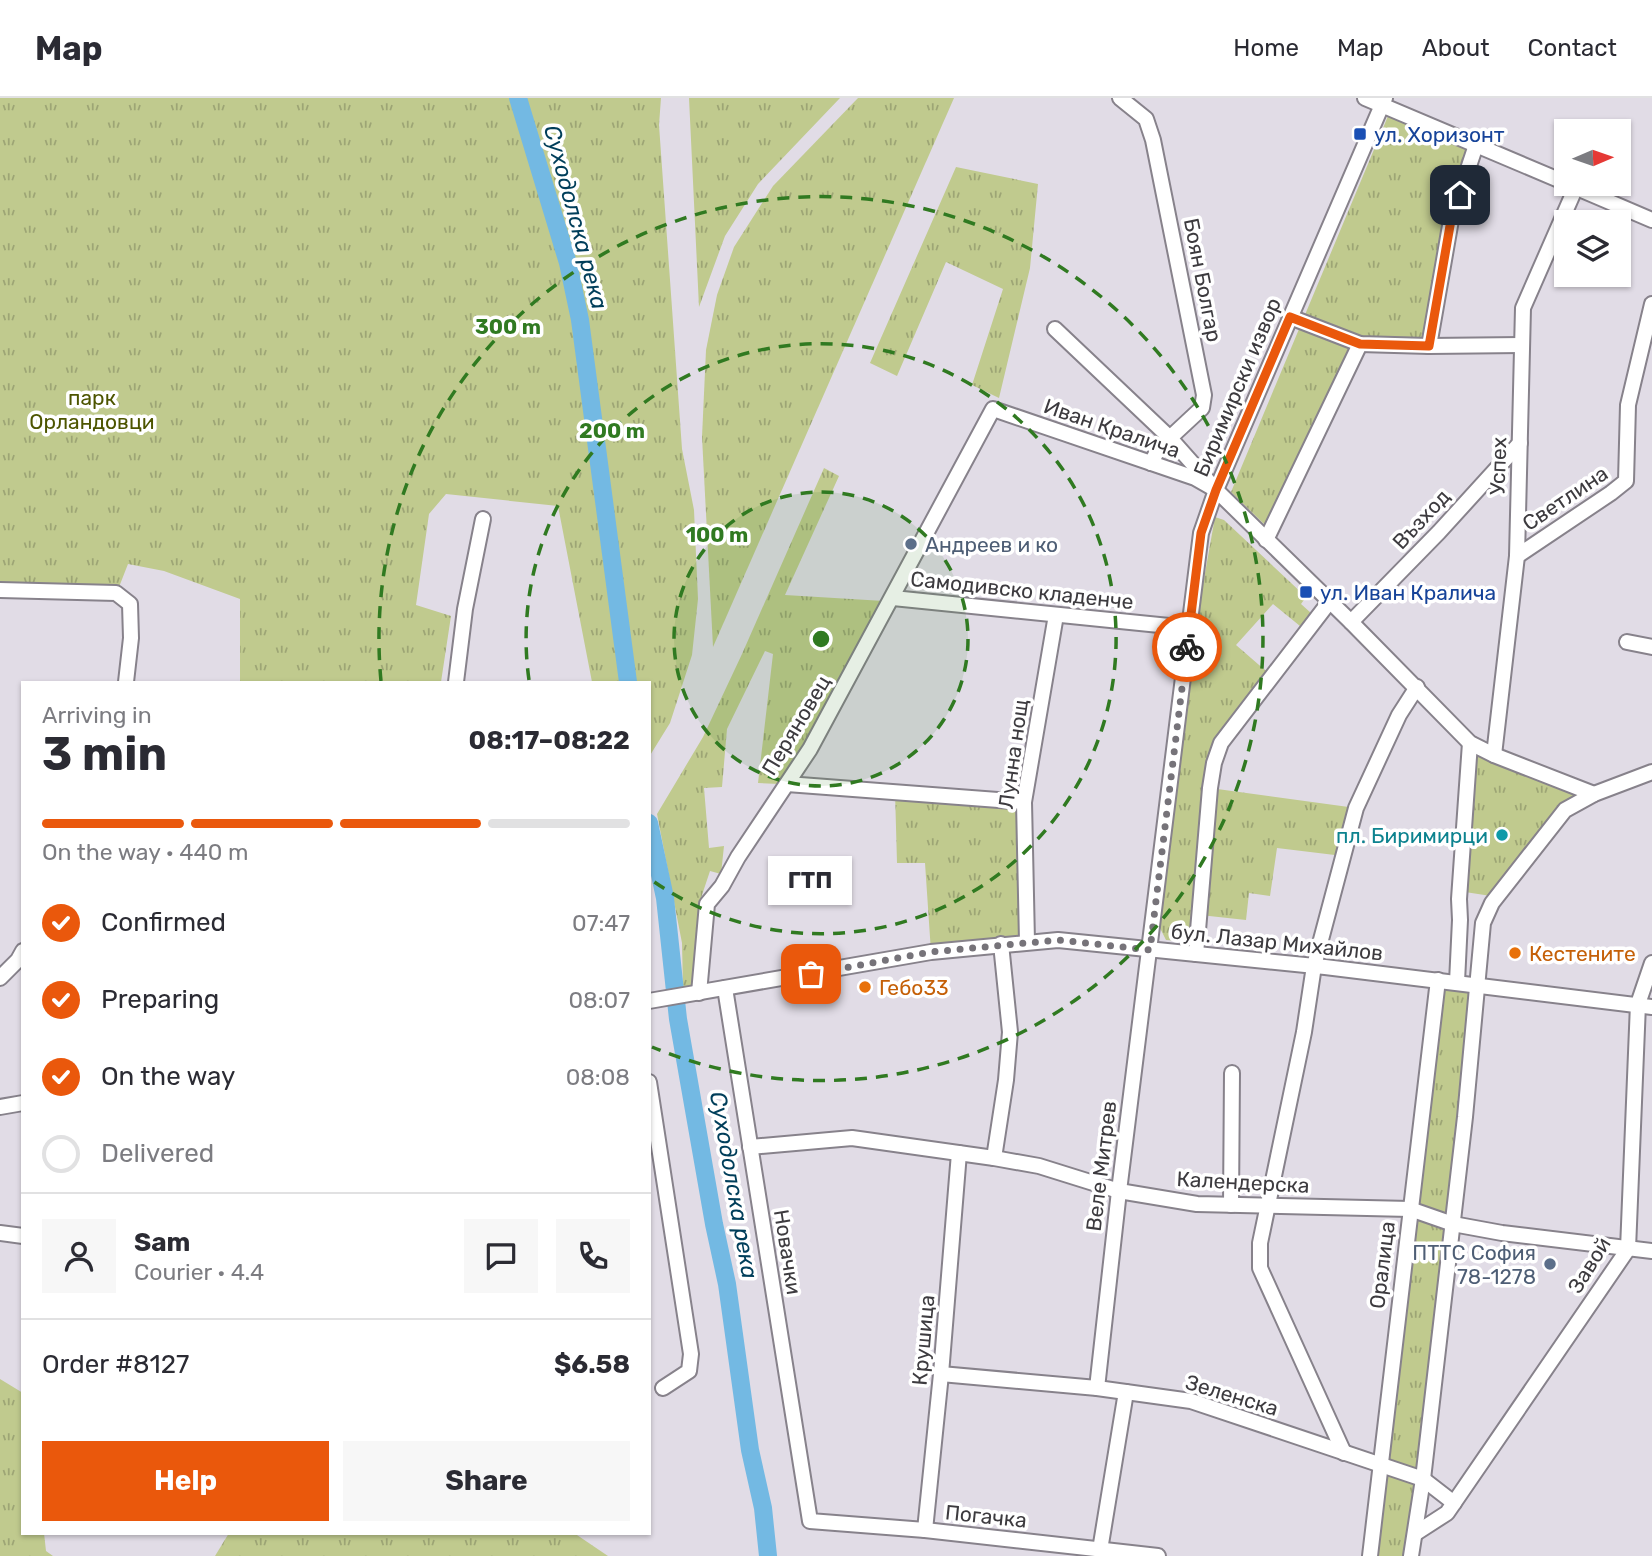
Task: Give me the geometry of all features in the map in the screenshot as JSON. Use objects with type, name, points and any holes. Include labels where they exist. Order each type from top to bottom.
[{"type":"street","name":"Боян Болгар","points":[[1120,98],[1146,120],[1153,140],[1204,396],[1202,408],[1169,437],[1151,463]]},
{"type":"street","points":[[1365,98],[1384,102],[1554,178]]},
{"type":"street","name":"Биримирски извор","points":[[1150,950],[1201,533],[1216,490],[1384,102]]},
{"type":"street","points":[[1429,346],[1451,220],[1476,145]]},
{"type":"street","name":"Успех","points":[[1494,755],[1517,556],[1523,308],[1566,196]]},
{"type":"street","points":[[1596,196],[1652,220]]},
{"type":"street","name":"Светлина","points":[[1517,556],[1611,494],[1626,481],[1628,405],[1652,304]]},
{"type":"street","points":[[1290,317],[1360,344],[1522,345]]},
{"type":"street","name":"Иван Кралича","points":[[1055,329],[1169,437],[1216,490],[1417,687],[1470,743]]},
{"type":"street","points":[[1266,540],[1360,344]]},
{"type":"street","name":"Иван Кралича","points":[[993,409],[1195,478],[1216,490]]},
{"type":"street","name":"Перяновец","points":[[696,993],[707,904],[722,886],[737,857],[810,749],[993,409]]},
{"type":"street","name":"Възход","points":[[1351,622],[1439,532],[1520,443]]},
{"type":"street","points":[[456,681],[465,609],[482,519]]},
{"type":"street","points":[[0,590],[116,593],[130,604],[131,681]]},
{"type":"street","name":"Самодивско кладенче","points":[[893,598],[1189,628]]},
{"type":"street","points":[[1196,954],[1210,788],[1221,743],[1330,601]]},
{"type":"street","name":"Лунна нощ","points":[[1027,942],[1024,802],[1055,615]]},
{"type":"street","points":[[1627,642],[1652,647]]},
{"type":"street","points":[[1345,1453],[1260,1268],[1260,1243],[1304,1032],[1314,966],[1356,808],[1399,715],[1417,687]]},
{"type":"street","points":[[1457,982],[1459,896],[1470,743],[1594,794]]},
{"type":"street","points":[[1411,1556],[1423,1479],[1453,1224],[1479,985],[1483,923],[1492,903],[1565,810],[1594,794],[1652,772]]},
{"type":"street","points":[[787,784],[1024,802]]},
{"type":"street","points":[[1460,920],[1483,923]]},
{"type":"street","name":"бул. Лазар Михайлов","points":[[651,1001],[931,952],[1058,940],[1314,966],[1645,1005]]},
{"type":"street","points":[[995,1157],[1010,1032],[1002,944]]},
{"type":"street","name":"Веле Митрев","points":[[1097,1388],[1150,950]]},
{"type":"street","points":[[0,978],[21,955]]},
{"type":"street","name":"Завой","points":[[1416,1533],[1447,1513],[1628,1249],[1645,1005],[1652,963]]},
{"type":"street","name":"Оралица","points":[[1370,1556],[1438,980]]},
{"type":"street","name":"Новачки","points":[[725,988],[810,1521]]},
{"type":"street","points":[[1231,1205],[1232,1073]]},
{"type":"street","points":[[651,1095],[691,1354],[690,1371],[663,1388]]},
{"type":"street","points":[[0,1107],[21,1103]]},
{"type":"street","name":"Календерска","points":[[750,1147],[852,1138],[995,1157],[1039,1166],[1119,1191],[1197,1204],[1410,1209],[1453,1224],[1502,1233],[1652,1251]]},
{"type":"street","name":"Крушица","points":[[925,1530],[959,1153]]},
{"type":"street","points":[[651,1165],[660,1156]]},
{"type":"street","points":[[0,1233],[21,1236]]},
{"type":"street","name":"Зеленска","points":[[941,1374],[1097,1388],[1191,1401],[1423,1479],[1454,1503]]},
{"type":"street","points":[[1100,1550],[1126,1392]]},
{"type":"street","name":"Погачка","points":[[810,1521],[925,1530],[1158,1556]]},
{"type":"green space","name":"парк Орландовци","points":[[0,98],[661,98],[659,125],[682,449],[694,510],[698,599],[692,655],[670,723],[651,754],[651,681],[592,681],[558,506],[446,494],[429,514],[416,605],[451,616],[441,681],[240,681],[240,599],[164,571],[128,564],[119,587],[0,582]]},
{"type":"green space","points":[[689,98],[840,98],[758,184],[725,236],[699,307]]},
{"type":"green space","points":[[858,98],[954,98],[713,647],[702,437],[706,350],[717,295],[734,247],[773,186]]},
{"type":"green space","points":[[1388,116],[1469,149],[1444,220],[1422,341],[1355,338],[1265,525],[1231,492]]},
{"type":"green space","points":[[956,167],[1038,184],[1030,268],[999,398],[972,385],[1003,289],[946,262],[897,376],[870,363]]},
{"type":"green space","points":[[824,468],[839,476],[785,595],[884,601],[834,693],[779,784],[758,783],[773,654],[765,651],[727,729],[722,787],[704,788],[709,848],[724,846],[721,874],[710,871],[700,901],[693,986],[683,988],[682,943],[657,814],[703,737]]},
{"type":"green space","points":[[1215,517],[1224,520],[1306,597],[1301,604],[1311,613],[1300,626],[1273,604],[1236,645],[1266,671],[1216,741],[1194,942],[1166,940],[1160,928],[1202,590]]},
{"type":"green space","points":[[1475,750],[1585,795],[1491,896],[1465,892]]},
{"type":"green space","points":[[1210,788],[1356,808],[1343,856],[1277,848],[1270,896],[1249,893],[1246,920],[1200,915]]},
{"type":"green space","points":[[895,792],[1024,802],[1027,942],[931,952],[925,863],[897,863]]},
{"type":"green space","points":[[1438,980],[1479,985],[1411,1556],[1370,1556]]},
{"type":"green space","points":[[0,1379],[21,1392],[21,1535],[44,1535],[46,1551],[53,1556],[0,1556]]},
{"type":"green space","points":[[228,1535],[577,1535],[608,1556],[215,1556]]},
{"type":"waterway","name":"Суходолска река","points":[[518,98],[568,263],[580,320],[628,681]]},
{"type":"waterway","name":"Суходолска река","points":[[651,832],[665,898],[678,1019],[727,1284],[750,1450],[763,1508],[768,1556]]},
{"type":"way so far","points":[[811,974],[931,952],[1058,940],[1150,950],[1187,647]]},
{"type":"place","name":"ул. Хоризонт","points":[[1360,134]]},
{"type":"place","name":"Андреев и ко","points":[[911,544]]},
{"type":"place","name":"ул. Иван Кралича","points":[[1306,592]]},
{"type":"place","name":"пл. Биримирци","points":[[1502,835]]},
{"type":"place","name":"Кестените","points":[[1515,953]]},
{"type":"place","name":"ГТП","points":[[811,974]]},
{"type":"place","name":"Гебо33","points":[[865,987]]},
{"type":"place","name":"ПТТС София 78-1278","points":[[1550,1264]]},
{"type":"route","points":[[1187,647],[1201,533],[1216,490],[1290,317],[1360,344],[1429,346],[1451,220],[1460,195]]}]
